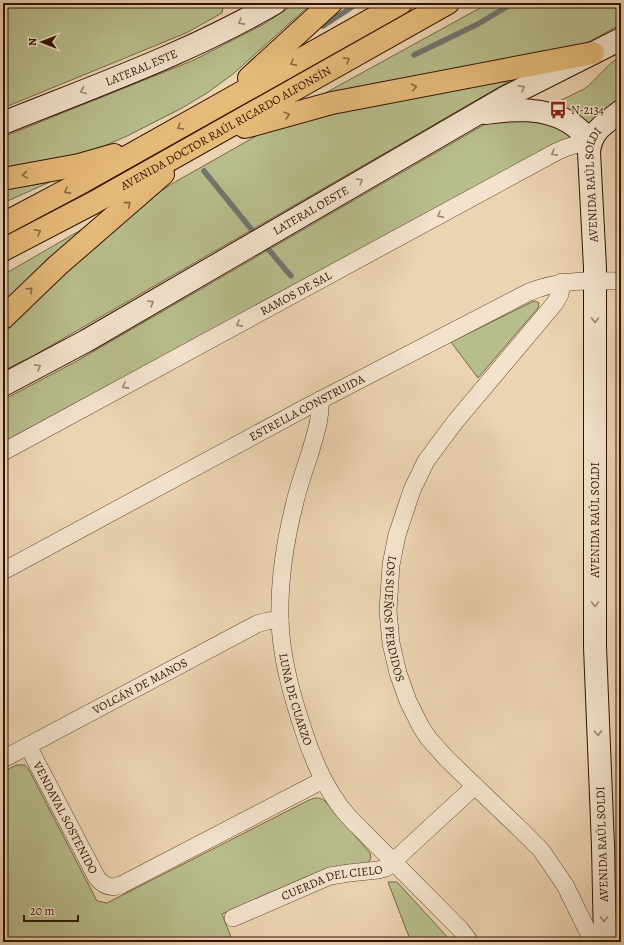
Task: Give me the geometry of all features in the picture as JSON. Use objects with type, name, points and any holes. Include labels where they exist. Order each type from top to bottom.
[{"type":"highway","points":[[222,103],[331,3]]},
{"type":"highway","name":"AVENIDA DOCTOR RAÚL RICARDO ALFONSÍN","points":[[3,224],[60,195],[401,3]]},
{"type":"highway","name":"AVENIDA DOCTOR RAÚL RICARDO ALFONSÍN","points":[[3,250],[93,203],[448,3]]},
{"type":"highway","points":[[3,318],[57,266],[204,140],[332,103],[593,53]]},
{"type":"highway","points":[[3,179],[79,165],[157,140]]},
{"type":"main road","name":"LATERAL ESTE","points":[[3,123],[187,49],[234,26],[275,3]]},
{"type":"main road","name":"LATERAL OESTE","points":[[3,385],[86,341],[475,114],[522,88],[621,39]]},
{"type":"main road","points":[[475,114],[507,110],[543,112],[570,122],[590,140]]},
{"type":"main road","name":"AVENIDA RAÚL SOLDI","points":[[605,942],[604,852],[595,647],[595,281],[589,155],[590,140],[621,111]]},
{"type":"street","name":"RAMOS DE SAL","points":[[3,452],[556,152],[590,140]]},
{"type":"street","name":"ESTRELLA CONSTRUIDA","points":[[3,571],[320,400],[530,292],[545,286],[562,282],[621,281]]},
{"type":"street","name":"LOS SUEÑOS PERDIDOS","points":[[562,282],[560,294],[555,303],[445,434],[426,461],[414,485],[404,512],[391,565],[388,596],[389,626],[394,658],[403,687],[414,714],[429,739],[447,759],[520,829],[550,862],[572,898],[593,942]]},
{"type":"street","name":"LUNA DE CUARZO","points":[[320,400],[319,421],[297,495],[288,536],[281,585],[280,620],[283,654],[292,692],[306,738],[323,780],[342,810],[461,930],[470,942]]},
{"type":"street","name":"VOLCÁN DE MANOS","points":[[3,759],[257,624],[267,621],[280,620]]},
{"type":"street","name":"VENDAVAL SOSTENIDO","points":[[28,746],[97,878],[107,887],[121,885],[323,780]]},
{"type":"street","name":"CUERDA DEL CIELO","points":[[233,918],[330,876],[349,872],[386,868],[475,786]]},
{"type":"green space","points":[[3,3],[224,3],[222,13],[186,33],[3,108]]},
{"type":"green space","points":[[296,3],[312,3],[233,74],[207,93],[182,108],[127,136],[95,150],[71,156],[3,168],[3,137],[194,60],[264,24]]},
{"type":"green space","points":[[489,3],[621,3],[621,24],[585,44],[318,97]]},
{"type":"green space","points":[[621,57],[621,101],[578,133],[3,442],[3,400],[77,361],[487,123],[495,121],[520,120],[584,89],[616,59]]},
{"type":"green space","points":[[513,79],[33,356],[3,371],[3,327],[153,196],[175,182],[258,135],[289,121]]},
{"type":"green space","points":[[50,182],[3,203],[3,189]]},
{"type":"green space","points":[[86,227],[3,308],[3,275]]},
{"type":"green space","points":[[535,301],[539,303],[538,308],[478,378],[451,342]]},
{"type":"green space","points":[[16,765],[25,765],[29,770],[97,901],[107,903],[314,798],[320,798],[326,802],[370,853],[371,858],[368,863],[319,873],[222,914],[233,942],[3,942],[3,772]]},
{"type":"green space","points":[[388,882],[397,882],[452,942],[411,942]]},
{"type":"waterway","points":[[323,26],[358,3]]},
{"type":"waterway","points":[[414,55],[478,24],[513,3]]},
{"type":"waterway","points":[[204,171],[252,230]]},
{"type":"waterway","points":[[269,250],[291,276]]},
{"type":"place","name":"N-2134","points":[[558,110]]}]
